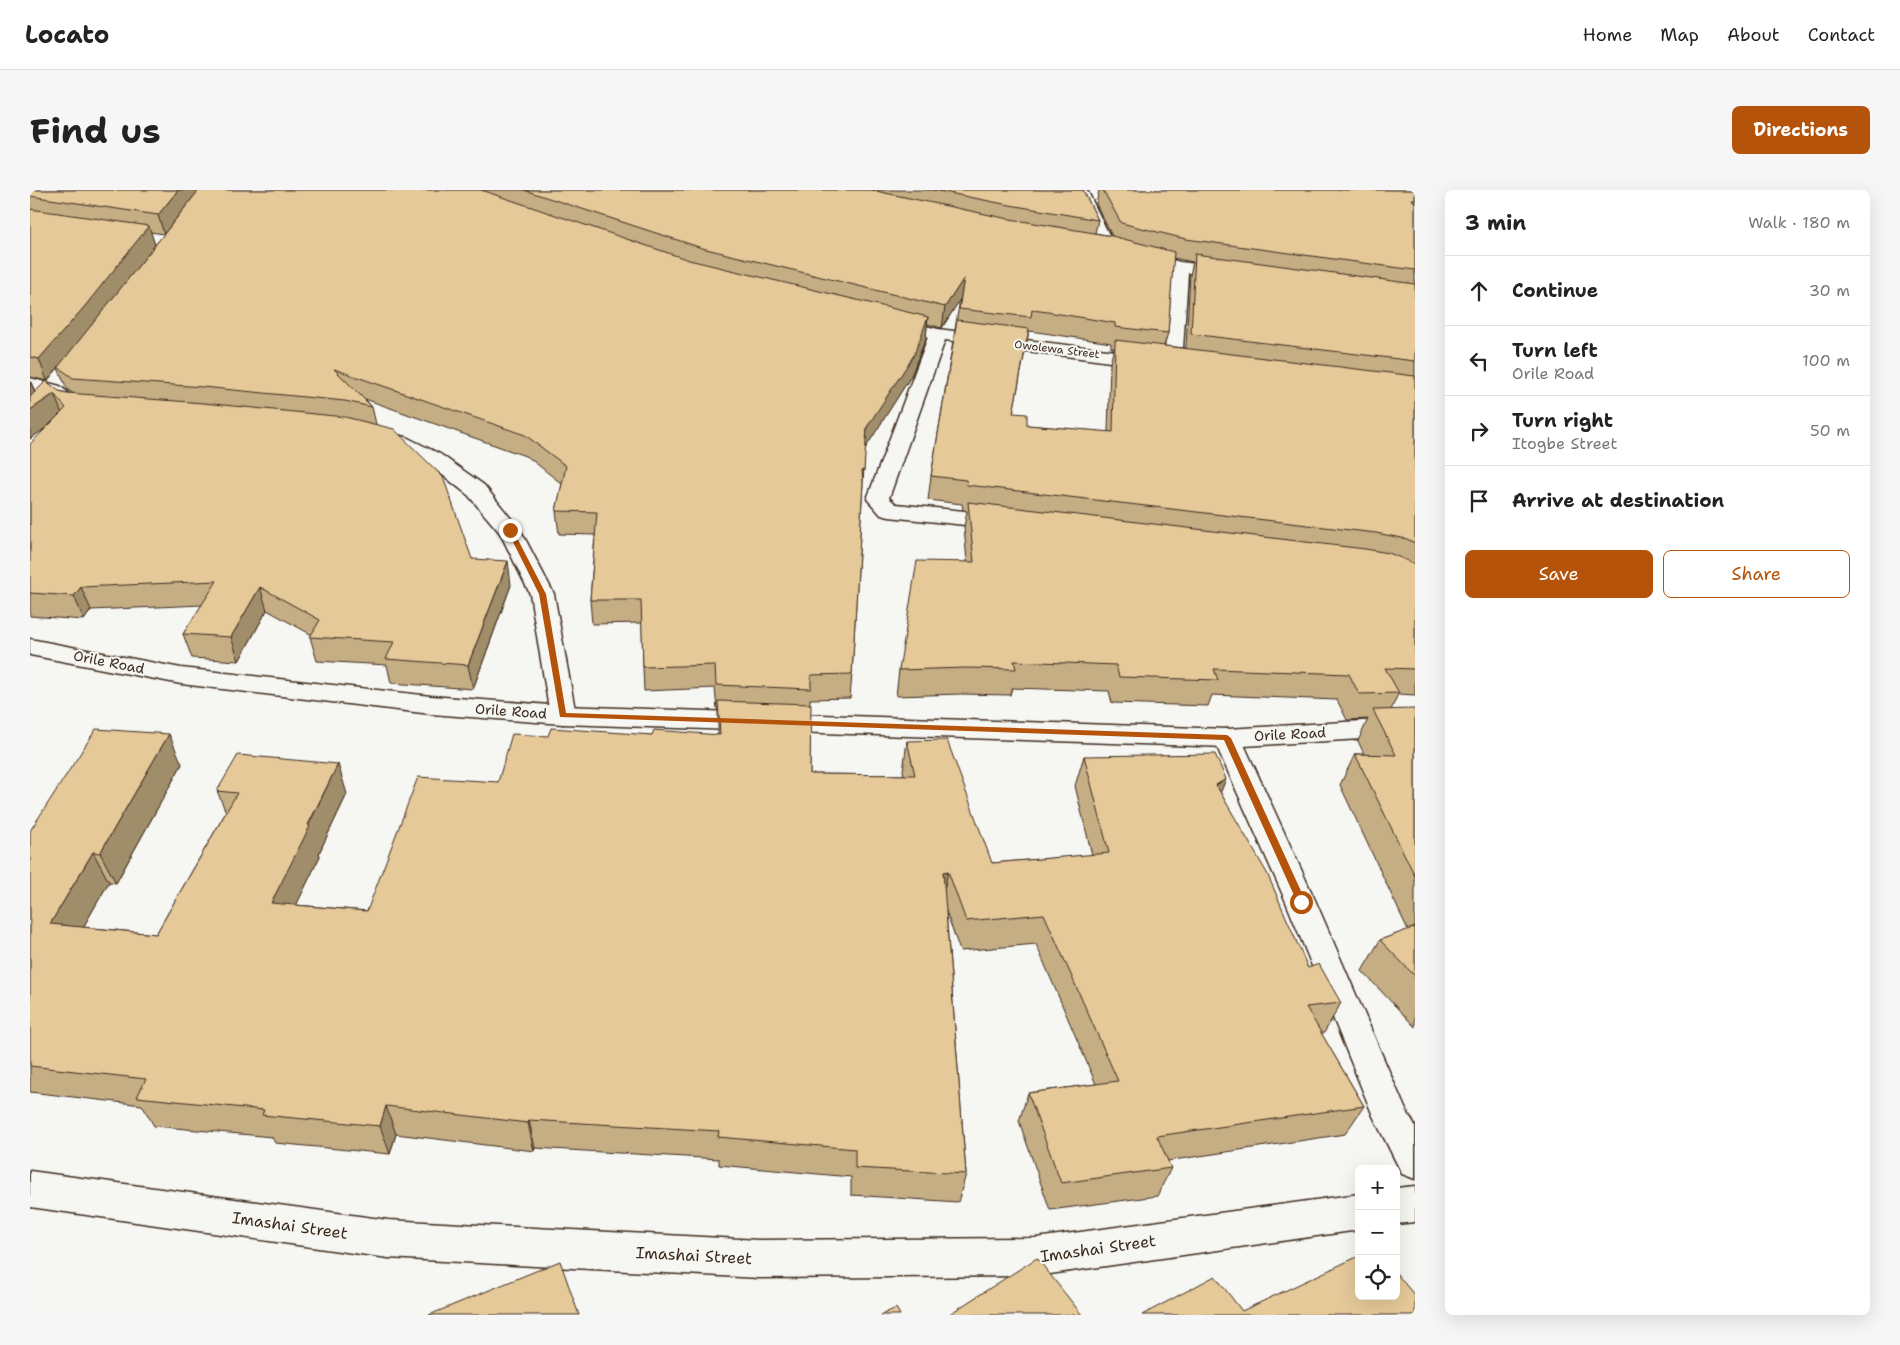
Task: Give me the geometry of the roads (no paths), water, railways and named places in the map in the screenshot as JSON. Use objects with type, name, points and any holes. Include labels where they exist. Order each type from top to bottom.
[{"type":"street","points":[[1080,190],[1108,249]]},
{"type":"street","points":[[1089,245],[1180,266],[1239,275]]},
{"type":"street","points":[[1173,364],[1180,266]]},
{"type":"street","name":"Owolewa Street","points":[[870,318],[938,334],[1193,367]]},
{"type":"street","points":[[938,334],[878,499],[889,510],[1020,524]]},
{"type":"street","points":[[47,388],[76,407],[95,408]]},
{"type":"street","points":[[360,433],[399,441],[433,458],[476,490],[510,530],[542,594],[563,715]]},
{"type":"street","name":"Orile Road","points":[[30,647],[181,676],[431,705],[563,715],[1227,738],[1362,730],[1415,729]]},
{"type":"street","points":[[1227,738],[1301,902],[1391,1116],[1415,1162]]},
{"type":"street","name":"Imashai Street","points":[[30,1189],[388,1239],[758,1259],[1036,1257],[1355,1213]]},
{"type":"street","points":[[1400,1206],[1415,1204]]}]
